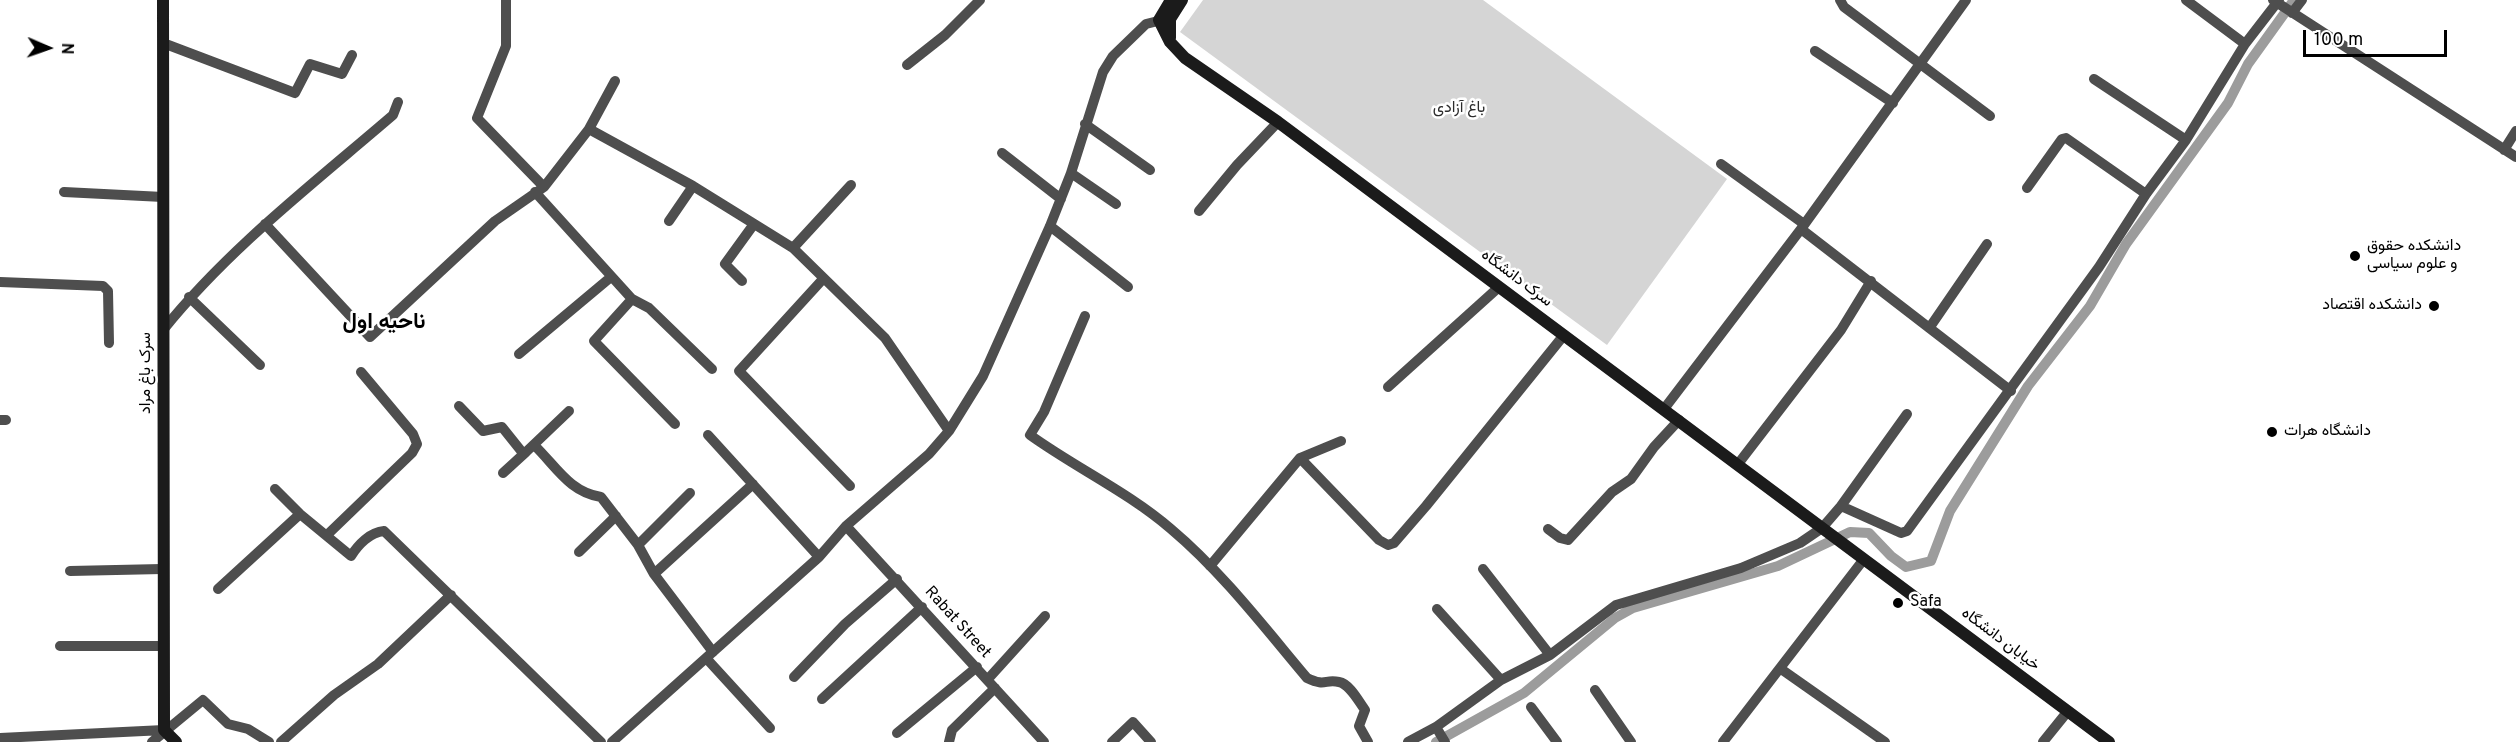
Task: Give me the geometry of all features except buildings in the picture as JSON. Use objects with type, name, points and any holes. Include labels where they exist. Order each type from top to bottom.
[{"type":"street","name":"سرک باغ مراد","points":[[163,0],[164,730]]},
{"type":"street","points":[[506,0],[506,46],[477,118],[540,189],[611,277],[632,299],[649,308],[712,369]]},
{"type":"street","points":[[907,65],[945,35],[980,0]]},
{"type":"street","points":[[1164,19],[1171,0]]},
{"type":"street","points":[[612,742],[819,557],[846,526],[929,454],[949,431],[983,376],[1050,226],[1071,173],[1103,72],[1113,56],[1146,24],[1164,19],[1182,0]]},
{"type":"street","points":[[1840,0],[1844,7],[1990,116]]},
{"type":"street","points":[[1664,409],[1893,103],[1966,0]]},
{"type":"street","points":[[2186,0],[2245,44]]},
{"type":"street","points":[[2292,13],[2302,0]]},
{"type":"street","points":[[1841,506],[1901,533],[1907,531],[2011,391],[2146,194],[2186,140],[2245,44],[2277,2],[2516,157]]},
{"type":"street","name":"سرک دانشگاه","points":[[1164,19],[1170,42],[1185,58],[1278,122],[1841,543]]},
{"type":"street","points":[[163,43],[295,93],[310,64],[342,74],[352,56]]},
{"type":"street","points":[[1815,51],[1893,103]]},
{"type":"street","points":[[2094,79],[2186,140]]},
{"type":"street","points":[[265,225],[370,337],[495,221],[540,189],[589,129],[615,81]]},
{"type":"street","points":[[163,330],[189,297],[265,225],[393,115],[398,102]]},
{"type":"street","points":[[1199,211],[1237,165],[1278,122]]},
{"type":"street","points":[[1085,124],[1150,170]]},
{"type":"street","points":[[589,129],[693,186],[793,248],[885,338],[949,431]]},
{"type":"street","points":[[2504,150],[2516,131]]},
{"type":"street","points":[[2027,188],[2062,139],[2066,138],[2146,194]]},
{"type":"street","points":[[1002,153],[1061,199]]},
{"type":"street","points":[[1721,165],[2011,391]]},
{"type":"street","points":[[1071,173],[1116,204]]},
{"type":"street","points":[[793,248],[851,185]]},
{"type":"street","points":[[669,221],[693,186]]},
{"type":"street","points":[[64,192],[163,197]]},
{"type":"street","points":[[742,281],[725,264],[754,224]]},
{"type":"street","points":[[1050,226],[1128,287]]},
{"type":"street","points":[[1930,327],[1987,244]]},
{"type":"street","points":[[519,354],[611,277]]},
{"type":"street","points":[[823,279],[739,371],[850,486]]},
{"type":"street","points":[[1738,464],[1841,330],[1871,281]]},
{"type":"street","points":[[0,282],[103,286],[108,291],[109,343]]},
{"type":"street","points":[[1388,387],[1499,287]]},
{"type":"street","points":[[189,297],[260,364]]},
{"type":"street","points":[[632,299],[594,341],[675,424]]},
{"type":"street","points":[[1085,316],[1044,412],[1030,435],[1131,498],[1172,529],[1210,566],[1307,678],[1319,684],[1340,682],[1348,687],[1365,710],[1359,726],[1368,742]]},
{"type":"street","points":[[1300,458],[1379,540],[1388,545],[1394,543],[1564,335]]},
{"type":"street","points":[[327,535],[412,453],[417,444],[413,434],[361,372]]},
{"type":"street","points":[[459,406],[483,430],[502,427],[519,450],[530,449],[586,495],[601,497],[638,545],[654,574],[710,655],[770,728]]},
{"type":"street","points":[[503,473],[569,411]]},
{"type":"street","points":[[1408,742],[1436,728],[1501,680],[1550,655],[1616,605],[1761,560],[1827,531],[1841,506],[1907,414]]},
{"type":"street","points":[[1548,529],[1560,538],[1568,540],[1612,492],[1631,479],[1654,447],[1679,420]]},
{"type":"street","points":[[708,435],[819,557]]},
{"type":"street","points":[[1210,566],[1300,458],[1341,441]]},
{"type":"street","points":[[654,574],[753,484]]},
{"type":"street","points":[[275,489],[300,514],[351,556],[356,548],[377,532],[384,531],[601,742]]},
{"type":"street","points":[[638,545],[690,493]]},
{"type":"street","points":[[218,589],[300,514]]},
{"type":"street","points":[[579,552],[616,516]]},
{"type":"street","name":"Rabat Street","points":[[846,526],[1044,742]]},
{"type":"street","name":"خیابان دانشگاه","points":[[1841,543],[2109,742]]},
{"type":"street","points":[[1729,740],[1864,559]]},
{"type":"street","points":[[70,571],[162,569]]},
{"type":"street","points":[[1483,569],[1550,655]]},
{"type":"street","points":[[794,677],[845,624],[897,579]]},
{"type":"street","points":[[281,742],[334,694],[378,664],[451,595]]},
{"type":"street","points":[[822,699],[922,607]]},
{"type":"street","points":[[1437,609],[1501,680]]},
{"type":"street","points":[[988,679],[1045,616]]},
{"type":"street","points":[[60,646],[164,646]]},
{"type":"street","points":[[897,733],[977,667]]},
{"type":"street","points":[[1781,669],[1885,742]]},
{"type":"street","points":[[949,742],[952,730],[995,688]]},
{"type":"street","points":[[1595,690],[1631,742]]},
{"type":"street","points":[[152,742],[203,700],[228,724],[248,729],[269,742]]},
{"type":"street","points":[[1531,707],[1557,742]]},
{"type":"street","points":[[2043,742],[2068,711]]},
{"type":"street","points":[[1112,742],[1133,722],[1151,742]]},
{"type":"street","points":[[1436,728],[1442,741]]},
{"type":"street","points":[[0,738],[164,730],[176,742]]},
{"type":"green space","name":"باغ آزادی","points":[[1203,0],[1483,0],[1727,179],[1607,345],[1180,32]]},
{"type":"waterway","points":[[1436,742],[1524,693],[1615,618],[1633,608],[1778,566],[1850,532],[1869,533],[1891,556],[1906,567],[1931,561],[1950,511],[2028,386],[2090,306],[2126,244],[2228,103],[2248,64],[2294,0]]},
{"type":"place","name":"دانشکده حقوق و علوم سیاسی","points":[[2355,256]]},
{"type":"place","name":"دانشکده اقتصاد","points":[[2434,306]]},
{"type":"place","name":"دانشگاه هرات","points":[[2272,432]]},
{"type":"place","name":"Safa","points":[[1898,603]]},
{"type":"district","name":"ناحیه اول","points":[[384,324]]}]
